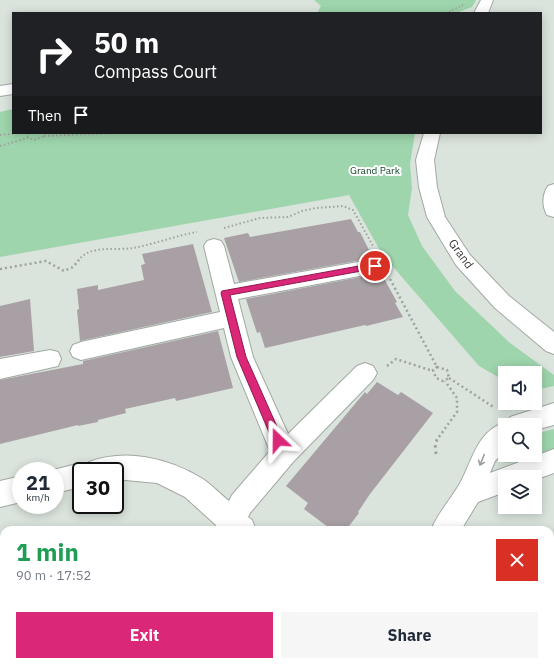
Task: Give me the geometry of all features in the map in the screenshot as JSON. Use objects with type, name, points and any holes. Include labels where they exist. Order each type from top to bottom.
[{"type":"street","points":[[482,12],[487,0]]},
{"type":"street","points":[[0,91],[12,89]]},
{"type":"street","name":"Grand","points":[[432,134],[425,160],[428,187],[436,217],[463,260],[502,302],[554,345]]},
{"type":"street","points":[[554,190],[552,206],[554,211]]},
{"type":"street","points":[[211,236],[242,357],[284,454]]},
{"type":"street","points":[[226,293],[375,266]]},
{"type":"street","points":[[81,351],[232,318]]},
{"type":"street","points":[[0,369],[50,359]]},
{"type":"street","points":[[234,526],[241,504],[284,454],[375,370]]},
{"type":"street","points":[[536,418],[554,414]]},
{"type":"street","points":[[448,526],[469,493],[485,454],[498,440]]},
{"type":"street","points":[[530,470],[554,461]]},
{"type":"street","points":[[124,468],[159,471],[194,488],[233,526]]},
{"type":"street","points":[[469,493],[498,483]]},
{"type":"street","points":[[0,494],[12,491]]},
{"type":"path","points":[[448,12],[467,2]]},
{"type":"path","points":[[0,135],[12,134]]},
{"type":"path","points":[[27,134],[28,138]]},
{"type":"path","points":[[0,146],[28,138],[34,140],[44,134]]},
{"type":"path","points":[[0,269],[41,260],[46,261],[64,271],[73,267],[82,255],[101,249],[133,248],[175,236],[211,236],[243,221],[261,218],[283,219],[305,210],[322,206],[350,207]]},
{"type":"path","points":[[419,333],[436,367],[447,370],[450,374],[449,378]]},
{"type":"path","points":[[375,370],[396,359],[433,371]]},
{"type":"path","points":[[436,367],[432,374],[435,379],[445,381],[449,378]]},
{"type":"path","points":[[449,378],[495,408]]},
{"type":"path","points":[[436,454],[435,443],[457,412],[457,398],[445,381]]},
{"type":"green space","points":[[314,0],[476,0],[472,7],[459,12],[318,12],[321,6]]},
{"type":"green space","name":"Grand Park","points":[[12,109],[12,134],[415,134],[410,164],[412,188],[408,215],[422,246],[455,291],[510,343],[542,366],[498,366],[498,377],[479,366],[382,254],[349,195],[0,257],[0,112]]},
{"type":"green space","points":[[542,366],[554,375],[554,386],[542,389]]},
{"type":"green space","points":[[554,429],[554,452],[542,455],[542,432]]},
{"type":"building","points":[[351,219],[358,232],[360,232],[373,258],[239,282],[224,238],[248,233],[250,237]]},
{"type":"building","points":[[193,244],[212,312],[80,341],[77,310],[79,309],[77,289],[98,285],[98,290],[144,280],[141,265],[145,264],[142,254]]},
{"type":"building","points":[[381,273],[397,302],[395,303],[403,317],[265,348],[260,332],[257,333],[246,299]]},
{"type":"building","points":[[30,299],[34,351],[0,357],[0,306]]},
{"type":"building","points":[[218,331],[233,388],[176,401],[175,398],[125,409],[126,413],[98,420],[98,422],[78,425],[0,444],[0,380],[83,364],[83,361]]},
{"type":"building","points":[[377,382],[398,395],[401,392],[433,413],[370,494],[349,526],[327,526],[304,509],[308,503],[286,486],[365,392],[367,394]]},
{"type":"route","points":[[278,440],[242,357],[226,293],[375,266]]}]
